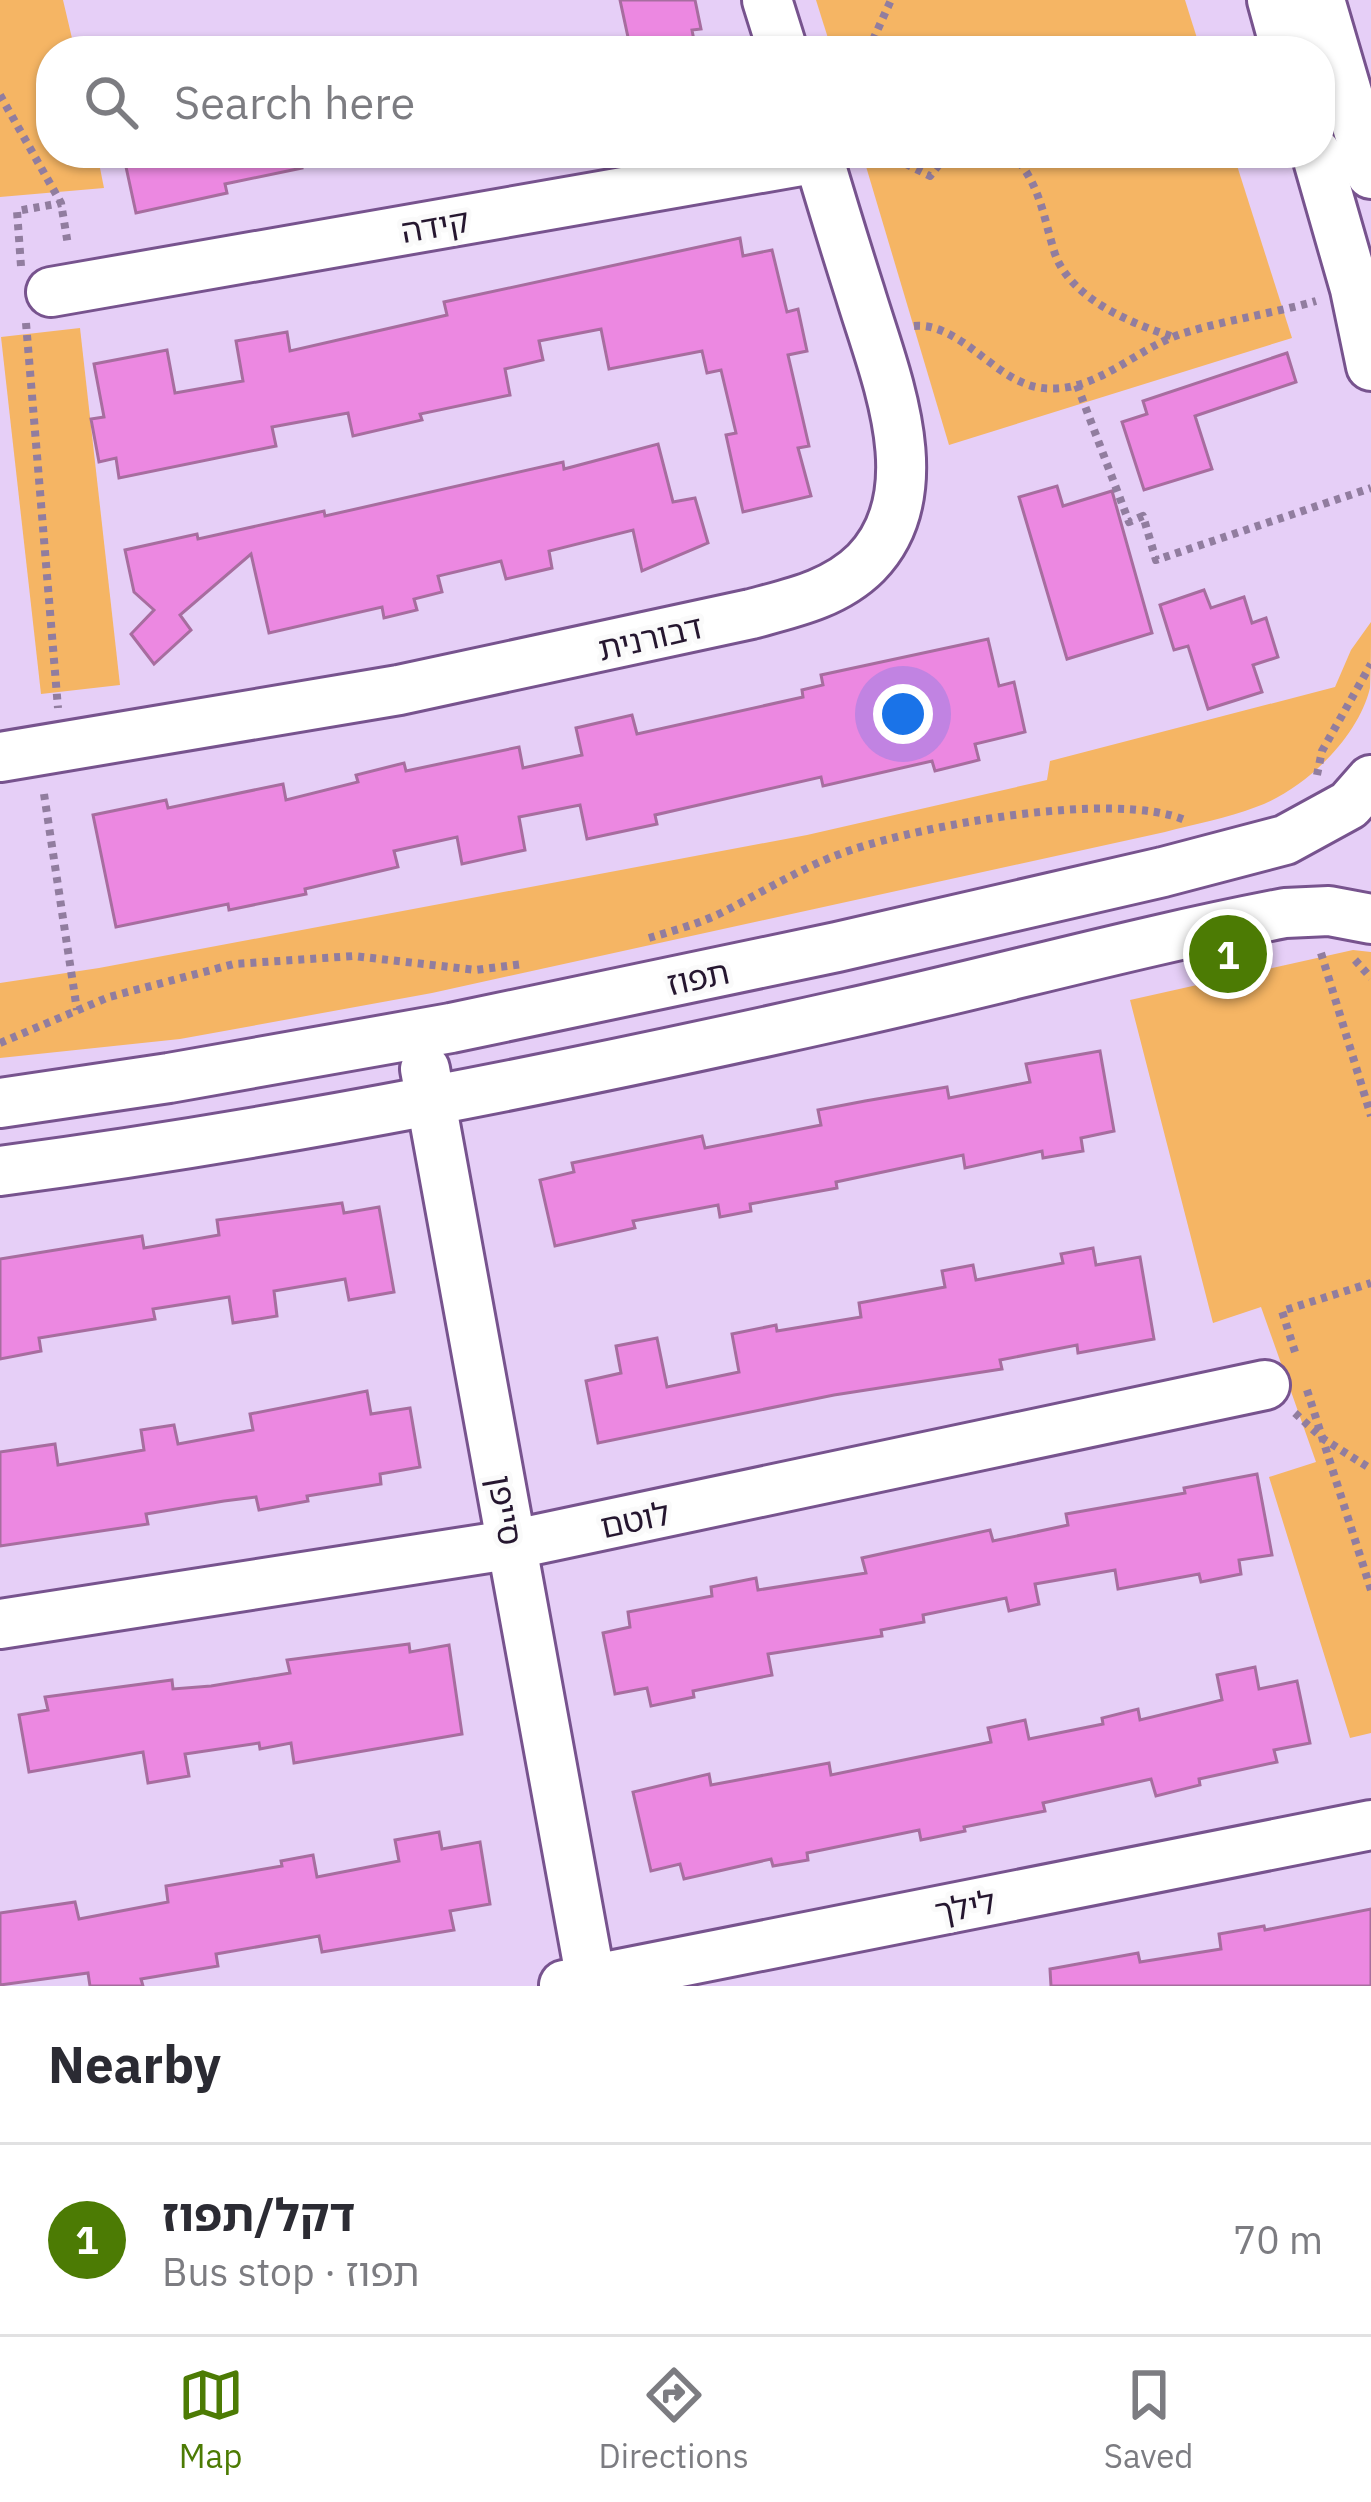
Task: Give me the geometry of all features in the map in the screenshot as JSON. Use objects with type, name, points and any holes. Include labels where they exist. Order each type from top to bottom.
[{"type":"street","points":[[767,0],[778,36]]},
{"type":"street","points":[[1272,0],[1282,36]]},
{"type":"street","points":[[1320,0],[1331,36]]},
{"type":"street","points":[[1335,51],[1371,174]]},
{"type":"street","name":"קידה","points":[[44,293],[744,168]]},
{"type":"street","name":"דבורנית","points":[[33,751],[399,690],[603,648],[799,602],[838,585],[867,562],[887,533],[897,501],[898,430],[821,168]]},
{"type":"street","points":[[1320,168],[1371,366]]},
{"type":"street","name":"תפוז","points":[[0,1103],[418,1035],[837,947],[1245,852],[1311,828],[1349,805],[1371,779]]},
{"type":"street","name":"תפוז","points":[[0,1171],[431,1101],[788,1027],[1259,918],[1308,911],[1371,920]]},
{"type":"street","name":"סייפן","points":[[418,1035],[512,1544],[581,1984]]},
{"type":"street","name":"לוטם","points":[[0,1624],[512,1544],[1288,1371]]},
{"type":"street","name":"לילך","points":[[581,1984],[1371,1825]]},
{"type":"path","points":[[874,2],[889,5],[875,36]]},
{"type":"path","points":[[0,95],[36,159]]},
{"type":"path","points":[[41,168],[61,203],[44,293],[33,751],[77,1010]]},
{"type":"path","points":[[1022,168],[1036,186],[1057,260],[1072,279],[1130,323],[1174,337]]},
{"type":"path","points":[[44,293],[16,211],[61,203]]},
{"type":"path","points":[[871,330],[924,325],[946,333],[1016,381],[1038,387],[1078,386],[1174,337],[1355,290]]},
{"type":"path","points":[[1078,386],[1129,522],[1143,516],[1156,560],[1371,488]]},
{"type":"path","points":[[1311,828],[1322,751],[1371,664]]},
{"type":"path","points":[[645,939],[724,912],[792,873],[852,850],[980,823],[1083,808],[1156,811],[1180,818],[1245,852]]},
{"type":"path","points":[[1308,911],[1371,1116]]},
{"type":"path","points":[[0,1043],[166,979],[234,964],[353,956],[476,970],[545,962]]},
{"type":"path","points":[[1371,1283],[1282,1311],[1288,1371],[1322,1438],[1371,1590]]},
{"type":"path","points":[[1288,1371],[1322,1438],[1371,1469]]},
{"type":"shaded area","points":[[0,0],[63,0],[71,36],[36,36],[36,168],[100,168],[104,188],[0,197]]},
{"type":"shaded area","points":[[816,0],[1185,0],[1196,36],[827,36]]},
{"type":"shaded area","points":[[866,168],[1238,168],[1292,338],[949,445]]},
{"type":"shaded area","points":[[80,328],[120,685],[41,694],[1,337]]},
{"type":"shaded area","points":[[1371,622],[1370,688],[1354,725],[1310,775],[1245,811],[432,993],[180,1039],[0,1058],[0,983],[807,835],[1047,780],[1050,761],[1335,687],[1351,650]]},
{"type":"shaded area","points":[[1353,950],[1371,952],[1371,1733],[1350,1738],[1269,1477],[1316,1462],[1261,1307],[1213,1323],[1130,1000]]},
{"type":"building","points":[[620,0],[695,0],[701,29],[692,30],[693,36],[628,36]]},
{"type":"building","points":[[126,168],[302,168],[225,184],[227,193],[136,213]]},
{"type":"building","points":[[740,238],[743,256],[772,250],[787,312],[798,309],[807,351],[788,355],[809,446],[798,448],[811,496],[743,512],[726,435],[736,433],[721,370],[707,373],[702,351],[609,369],[601,329],[539,341],[543,360],[505,369],[510,395],[420,414],[422,420],[353,436],[348,413],[272,427],[276,446],[119,478],[116,458],[99,462],[91,419],[104,417],[94,364],[167,350],[175,393],[243,381],[236,341],[287,332],[290,351],[447,315],[444,302]]},
{"type":"building","points":[[1287,353],[1296,382],[1195,416],[1212,469],[1144,490],[1122,422],[1147,414],[1143,401]]},
{"type":"building","points":[[658,444],[673,502],[695,498],[708,543],[642,571],[633,530],[549,551],[552,568],[506,579],[501,561],[438,576],[442,592],[414,599],[417,610],[384,618],[382,607],[269,633],[251,554],[180,615],[191,630],[154,664],[131,634],[154,610],[134,592],[125,550],[324,511],[325,516],[563,462],[564,469]]},
{"type":"building","points":[[1057,486],[1063,506],[1112,491],[1152,633],[1067,659],[1019,497]]},
{"type":"building","points":[[1204,590],[1211,608],[1244,597],[1252,623],[1266,618],[1278,657],[1253,665],[1262,692],[1208,709],[1188,646],[1174,650],[1160,605]]},
{"type":"building","points":[[988,639],[999,686],[1014,682],[1025,732],[975,744],[979,760],[935,771],[932,761],[823,786],[821,777],[655,815],[657,824],[587,839],[580,805],[519,817],[525,850],[462,864],[457,837],[394,851],[398,867],[305,889],[306,894],[116,927],[93,815],[166,800],[168,808],[283,784],[286,800],[358,782],[356,775],[404,763],[406,771],[519,747],[523,768],[582,755],[576,728],[632,715],[637,734],[803,697],[802,690],[823,685],[821,675]]},
{"type":"building","points":[[1100,1051],[1114,1131],[1081,1138],[1083,1151],[1043,1158],[1042,1151],[965,1168],[963,1155],[836,1182],[837,1188],[750,1204],[751,1211],[720,1217],[718,1205],[633,1221],[635,1228],[555,1246],[540,1180],[574,1172],[572,1163],[702,1136],[705,1148],[821,1125],[818,1110],[865,1101],[947,1087],[949,1098],[1030,1082],[1026,1064]]},
{"type":"building","points":[[342,1203],[344,1213],[379,1207],[394,1292],[349,1300],[345,1279],[274,1291],[277,1316],[233,1323],[229,1297],[153,1309],[155,1319],[39,1338],[41,1351],[0,1359],[0,1259],[142,1236],[144,1248],[219,1235],[217,1220]]},
{"type":"building","points":[[1093,1248],[1096,1265],[1140,1257],[1154,1339],[1078,1353],[1077,1345],[1000,1360],[1002,1369],[834,1395],[598,1443],[586,1381],[621,1373],[616,1346],[657,1338],[667,1387],[739,1372],[732,1334],[861,1317],[859,1303],[945,1287],[942,1271],[973,1265],[976,1280],[1063,1263],[1061,1254]]},
{"type":"building","points":[[367,1391],[371,1414],[410,1408],[420,1467],[380,1474],[381,1484],[307,1496],[308,1501],[259,1510],[256,1497],[224,1501],[146,1514],[148,1524],[0,1546],[0,1452],[55,1444],[58,1465],[144,1450],[141,1430],[174,1425],[178,1444],[253,1430],[250,1414]]},
{"type":"building","points":[[1257,1474],[1272,1555],[1239,1560],[1241,1574],[1201,1582],[1199,1574],[1118,1589],[1115,1570],[1035,1584],[1039,1604],[1009,1611],[1006,1598],[923,1615],[924,1622],[881,1630],[882,1636],[768,1654],[772,1675],[693,1691],[694,1697],[651,1706],[647,1688],[615,1694],[603,1633],[630,1627],[628,1612],[712,1596],[711,1587],[756,1578],[758,1590],[866,1573],[862,1558],[990,1530],[993,1541],[1068,1525],[1066,1514],[1185,1493],[1184,1488]]},
{"type":"building","points":[[409,1644],[410,1652],[449,1645],[462,1734],[294,1763],[291,1743],[185,1754],[189,1776],[148,1783],[143,1752],[29,1772],[19,1715],[48,1710],[45,1697],[172,1680],[173,1689],[211,1686],[290,1673],[287,1660]]},
{"type":"building","points":[[1255,1667],[1259,1689],[1297,1681],[1310,1743],[1274,1750],[1277,1762],[1199,1779],[1200,1785],[1156,1796],[1151,1779],[1043,1803],[1045,1811],[964,1827],[965,1831],[921,1840],[919,1830],[807,1853],[808,1860],[773,1866],[771,1859],[684,1879],[680,1864],[651,1871],[633,1792],[709,1774],[711,1785],[829,1763],[831,1775],[991,1742],[988,1728],[1025,1720],[1029,1739],[1103,1724],[1102,1718],[1138,1709],[1140,1720],[1222,1700],[1217,1675]]},
{"type":"building","points":[[439,1832],[442,1849],[480,1842],[490,1904],[450,1911],[454,1930],[322,1952],[319,1936],[216,1954],[218,1966],[141,1979],[143,1986],[90,1986],[88,1973],[0,1985],[0,1913],[75,1902],[79,1919],[168,1902],[166,1886],[282,1866],[281,1861],[313,1855],[317,1877],[399,1861],[395,1840]]},
{"type":"building","points":[[1371,1909],[1371,1986],[1051,1986],[1050,1969],[1138,1953],[1140,1962],[1221,1949],[1219,1934]]},
{"type":"place","name":"דקל/תפוז","points":[[1228,954]]}]
